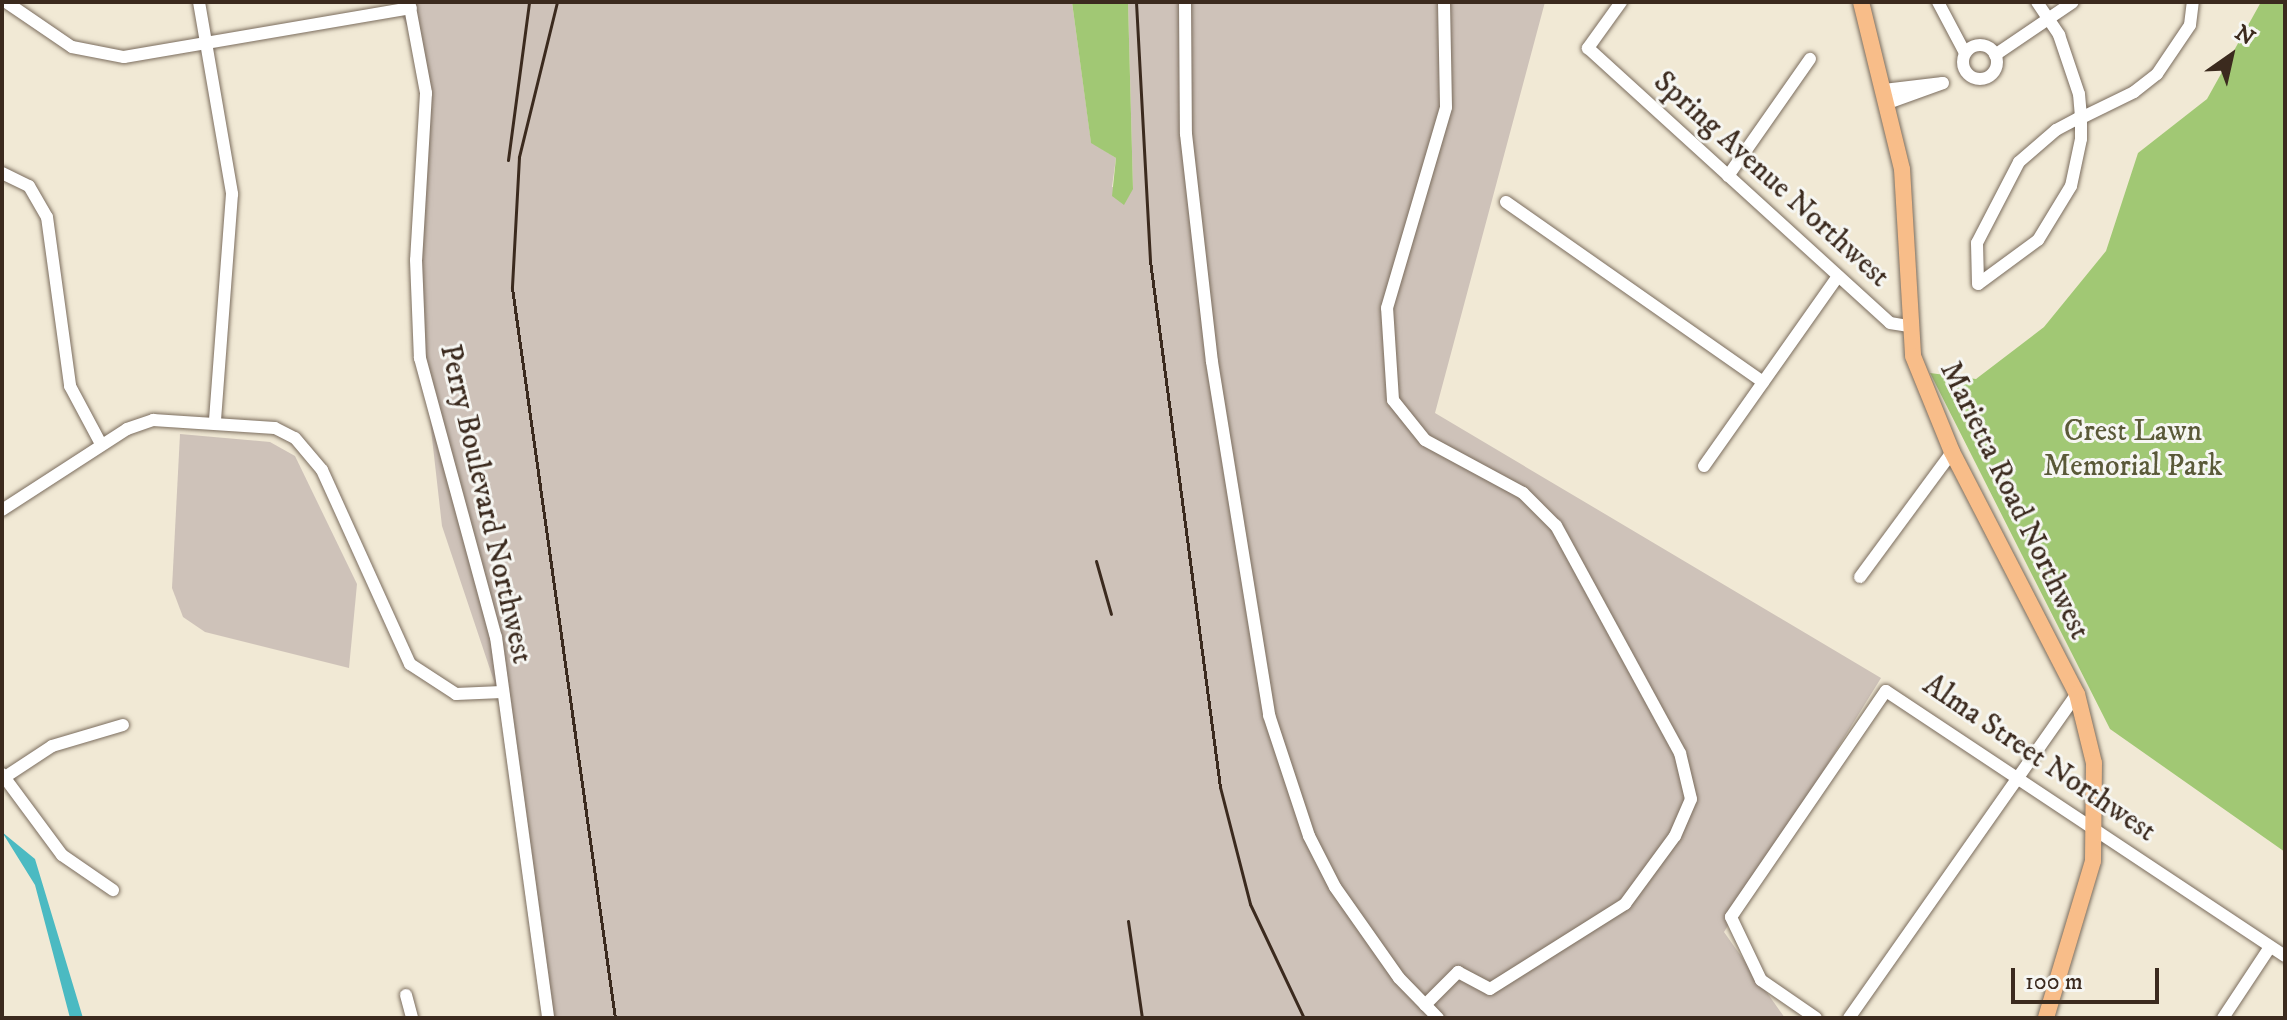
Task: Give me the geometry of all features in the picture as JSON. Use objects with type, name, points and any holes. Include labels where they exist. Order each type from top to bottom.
[{"type":"main road","name":"Marietta Road Northwest","points":[[1861,2],[1902,169],[1908,326],[1923,386],[1952,452],[2077,694],[2094,763],[2097,830],[2046,1018]]},
{"type":"street","points":[[6,2],[45,32],[98,55],[208,44],[410,5]]},
{"type":"street","points":[[199,2],[232,194],[215,421]]},
{"type":"street","points":[[1185,2],[1186,134],[1210,346],[1269,715],[1309,836],[1335,887],[1438,1018]]},
{"type":"street","points":[[1425,1005],[1458,972],[1490,989],[1625,904],[1675,836],[1691,799],[1680,753],[1556,526],[1523,493],[1425,440],[1393,400],[1387,308],[1446,107],[1444,2]]},
{"type":"street","name":"Spring Avenue Northwest","points":[[1621,2],[1588,48],[1890,323],[1908,326]]},
{"type":"street","points":[[1938,2],[1965,53],[1967,74]]},
{"type":"street","points":[[2037,2],[2050,20],[2073,73],[2081,118],[2071,186],[2056,216],[2017,261],[1978,284],[1977,243],[2019,162],[2081,118],[2157,74],[2190,25],[2193,2]]},
{"type":"street","points":[[1886,96],[1967,74],[1988,78],[1995,55],[2073,2]]},
{"type":"street","name":"Perry Boulevard Northwest","points":[[410,5],[426,93],[416,260],[420,358],[496,637],[548,1018]]},
{"type":"street","points":[[1965,53],[1979,45],[1995,55]]},
{"type":"street","points":[[1728,176],[1810,59]]},
{"type":"street","points":[[2,173],[29,186],[47,217],[70,386],[101,444]]},
{"type":"street","points":[[1506,202],[1763,382]]},
{"type":"street","points":[[1704,466],[1838,276]]},
{"type":"street","points":[[2,510],[101,444],[153,420],[215,421],[275,428],[312,453],[419,674],[456,694],[502,692]]},
{"type":"street","points":[[1860,577],[1952,452]]},
{"type":"street","name":"Alma Street Northwest","points":[[1816,1018],[1752,968],[1731,925],[1733,909],[1882,692],[1896,692],[2278,951]]},
{"type":"street","points":[[1849,1018],[2016,774],[2077,694]]},
{"type":"street","points":[[113,890],[62,855],[4,775],[52,746],[123,725]]},
{"type":"street","points":[[2223,1018],[2278,951]]},
{"type":"street","points":[[406,995],[412,1018]]},
{"type":"shaded area","points":[[396,2],[1072,2],[1091,142],[1116,158],[1112,187],[1133,189],[1128,2],[1545,2],[1435,413],[1881,678],[1724,932],[1785,1018],[551,1018],[503,708],[442,526],[419,323],[425,68]]},
{"type":"shaded area","points":[[180,434],[270,442],[295,456],[357,584],[349,668],[205,632],[183,617],[172,588]]},
{"type":"green space","points":[[1072,2],[1128,2],[1133,189],[1124,205],[1112,196],[1116,158],[1091,143]]},
{"type":"green space","name":"Crest Lawn Memorial Park","points":[[2261,2],[2285,2],[2285,852],[2110,729],[1930,373],[1976,379],[2044,327],[2106,251],[2138,153],[2207,99]]},
{"type":"water","points":[[2,832],[35,859],[83,1018],[70,1018],[35,885]]},
{"type":"railway","points":[[508,160],[529,2]]},
{"type":"railway","points":[[557,2],[519,157],[512,288],[615,1018]]},
{"type":"railway","points":[[1136,2],[1150,261],[1220,787],[1250,904],[1304,1018]]},
{"type":"railway","points":[[1096,561],[1111,614]]},
{"type":"railway","points":[[1128,921],[1142,1018]]}]
